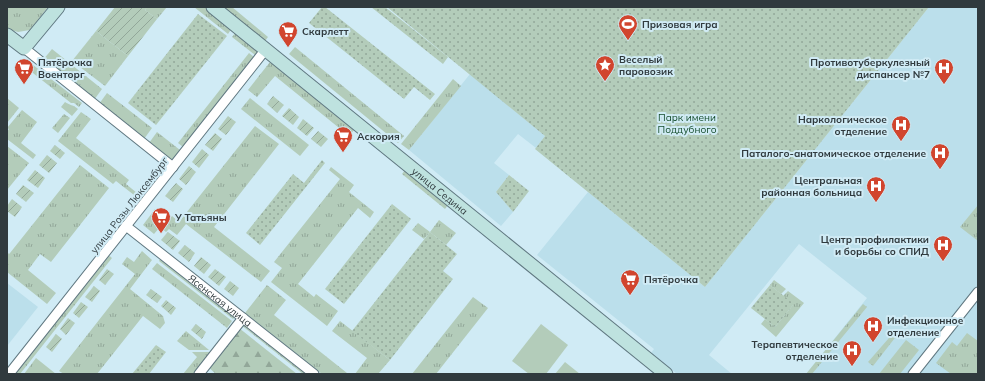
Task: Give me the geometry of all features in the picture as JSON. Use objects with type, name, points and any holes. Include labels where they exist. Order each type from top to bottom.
[{"type":"street","points":[[24,48],[58,7]]},
{"type":"street","name":"улица Седина","points":[[213,7],[666,374]]},
{"type":"street","points":[[7,35],[173,167]]},
{"type":"street","name":"улица Розы Люксембург","points":[[9,374],[266,49]]},
{"type":"street","name":"Ясенская улица","points":[[126,226],[314,374]]},
{"type":"street","points":[[913,374],[978,292]]},
{"type":"street","points":[[199,374],[243,318]]},
{"type":"shaded area","name":"Центральная районная больница","points":[[929,7],[978,7],[978,374],[806,374],[867,298],[799,244],[709,355],[732,374],[677,374],[651,353],[654,349],[537,255],[588,192],[705,287]]},
{"type":"shaded area","points":[[470,74],[545,136],[536,148],[518,134],[494,163],[509,175],[496,192],[513,212],[501,226],[409,150]]},
{"type":"shaded area","points":[[7,283],[38,307],[7,346]]},
{"type":"green space","points":[[7,7],[48,7],[30,30],[18,32],[7,29]]},
{"type":"green space","points":[[115,7],[147,7],[145,10],[157,19],[128,56],[96,31]]},
{"type":"green space","points":[[147,7],[167,7],[157,19],[145,10]]},
{"type":"green space","points":[[194,7],[205,7],[232,28],[228,34]]},
{"type":"green space","points":[[224,7],[232,7],[268,37],[265,41]]},
{"type":"green space","points":[[322,7],[325,7],[435,94],[430,100],[414,87],[404,99],[309,23]]},
{"type":"green space","points":[[371,7],[385,7],[448,57],[443,64]]},
{"type":"green space","name":"Парк имени Поддубного","points":[[387,7],[929,7],[705,287],[535,149],[545,136]]},
{"type":"green space","points":[[198,14],[227,36],[156,125],[128,103]]},
{"type":"green space","points":[[96,31],[128,56],[105,86],[72,61]]},
{"type":"green space","points":[[236,32],[260,50],[255,55],[232,37]]},
{"type":"green space","points":[[295,47],[404,136],[398,143],[289,54]]},
{"type":"green space","points":[[52,49],[102,89],[94,100],[43,60]]},
{"type":"green space","points":[[249,53],[254,57],[183,147],[178,143]]},
{"type":"green space","points":[[28,61],[82,103],[79,107],[74,103],[71,103],[24,66]]},
{"type":"green space","points":[[270,62],[354,130],[349,136],[275,76],[257,97],[248,90]]},
{"type":"green space","points":[[453,79],[461,86],[409,150],[401,144]]},
{"type":"green space","points":[[107,93],[152,128],[144,139],[99,104]]},
{"type":"green space","points":[[273,96],[284,105],[277,113],[267,104]]},
{"type":"green space","points":[[7,98],[19,108],[7,123]]},
{"type":"green space","points":[[250,98],[309,145],[300,156],[241,109]]},
{"type":"green space","points":[[65,102],[78,109],[72,116],[61,107]]},
{"type":"green space","points":[[289,108],[299,117],[293,125],[282,116]]},
{"type":"green space","points":[[22,110],[37,122],[21,143],[36,155],[33,159],[7,139],[7,132],[9,129],[7,128]]},
{"type":"green space","points":[[81,112],[91,119],[76,138],[129,180],[126,184],[137,193],[134,195],[116,181],[113,184],[58,141]]},
{"type":"green space","points":[[64,114],[70,118],[58,133],[52,128]]},
{"type":"green space","points":[[228,116],[236,122],[226,135],[218,129]]},
{"type":"green space","points":[[303,119],[314,128],[307,136],[297,128]]},
{"type":"green space","points":[[255,126],[279,144],[214,227],[270,271],[261,282],[186,224],[177,235],[169,229],[166,232],[160,227],[154,234],[143,225],[155,209],[169,220],[172,216],[179,222]]},
{"type":"green space","points":[[318,131],[328,139],[321,147],[311,139]]},
{"type":"green space","points":[[157,132],[180,150],[172,161],[149,143]]},
{"type":"green space","points":[[215,133],[222,139],[213,151],[205,145]]},
{"type":"green space","points":[[55,145],[65,153],[60,159],[50,151]]},
{"type":"green space","points":[[7,146],[29,163],[7,190]]},
{"type":"green space","points":[[202,149],[209,155],[199,168],[192,162]]},
{"type":"green space","points":[[47,155],[57,163],[49,173],[39,165]]},
{"type":"green space","points":[[322,160],[325,163],[260,245],[246,233],[293,174],[304,183]]},
{"type":"green space","points":[[160,164],[164,168],[150,185],[146,182]]},
{"type":"green space","points":[[80,165],[109,188],[51,262],[40,254],[28,270],[56,293],[47,304],[7,272],[7,252],[9,254],[10,253]]},
{"type":"green space","points":[[189,166],[196,172],[186,185],[179,179]]},
{"type":"green space","points":[[331,167],[354,185],[349,192],[374,212],[370,218],[358,208],[298,284],[314,297],[316,294],[338,311],[327,326],[271,282],[282,268],[274,262],[340,179],[329,170]]},
{"type":"green space","points":[[35,170],[45,178],[38,188],[27,180]]},
{"type":"green space","points":[[405,170],[448,205],[445,209],[402,174]]},
{"type":"green space","points":[[509,175],[529,191],[513,212],[496,192]]},
{"type":"green space","points":[[176,183],[183,189],[173,202],[165,196]]},
{"type":"green space","points":[[23,185],[34,193],[26,202],[16,194]]},
{"type":"green space","points":[[12,199],[22,207],[15,217],[7,211],[7,206]]},
{"type":"green space","points":[[392,204],[411,219],[344,304],[325,289]]},
{"type":"green space","points":[[978,205],[978,241],[960,227]]},
{"type":"green space","points":[[439,220],[456,233],[446,245],[430,232]]},
{"type":"green space","points":[[418,223],[430,232],[424,239],[412,230]]},
{"type":"green space","points":[[168,232],[180,241],[173,250],[161,240]]},
{"type":"green space","points":[[430,232],[457,254],[443,271],[453,279],[390,360],[352,331]]},
{"type":"green space","points":[[185,245],[195,253],[189,262],[178,253]]},
{"type":"green space","points":[[142,251],[152,260],[130,289],[163,316],[165,323],[160,329],[143,316],[97,374],[64,374],[59,371],[135,274],[122,264],[127,257],[134,262]]},
{"type":"green space","points":[[108,255],[112,258],[20,374],[14,374]]},
{"type":"green space","points":[[161,257],[236,316],[233,319],[159,261]]},
{"type":"green space","points":[[201,257],[211,265],[204,274],[194,266]]},
{"type":"green space","points":[[157,263],[232,321],[227,328],[152,269]]},
{"type":"green space","points":[[107,269],[114,274],[105,285],[99,280]]},
{"type":"green space","points":[[215,269],[226,277],[219,286],[208,277]]},
{"type":"green space","points":[[774,280],[786,289],[781,294],[770,285]]},
{"type":"green space","points":[[230,281],[239,288],[233,296],[224,289]]},
{"type":"green space","points":[[267,285],[286,300],[274,315],[347,374],[322,374],[245,313]]},
{"type":"green space","points":[[770,285],[794,304],[775,327],[751,308]]},
{"type":"green space","points":[[94,286],[100,291],[92,302],[85,297]]},
{"type":"green space","points":[[151,289],[162,297],[157,303],[146,295]]},
{"type":"green space","points":[[788,291],[804,303],[776,337],[761,324],[765,319],[775,327],[793,305],[783,296]]},
{"type":"green space","points":[[473,297],[488,308],[436,374],[412,374]]},
{"type":"green space","points":[[166,300],[176,308],[171,315],[161,306]]},
{"type":"green space","points":[[81,302],[88,307],[79,318],[73,313]]},
{"type":"green space","points":[[863,304],[867,307],[812,374],[806,374]]},
{"type":"green space","points":[[68,318],[75,323],[66,335],[60,329]]},
{"type":"green space","points":[[340,321],[390,360],[378,374],[355,374],[367,358],[332,331]]},
{"type":"green space","points":[[244,322],[310,374],[303,374],[241,325]]},
{"type":"green space","points":[[196,324],[206,332],[202,339],[191,330]]},
{"type":"green space","points":[[541,324],[568,345],[546,374],[529,374],[512,361]]},
{"type":"green space","points":[[239,328],[297,374],[216,374],[208,367]]},
{"type":"green space","points":[[186,331],[209,350],[189,350],[177,341]]},
{"type":"green space","points":[[895,331],[898,334],[873,366],[868,362]]},
{"type":"green space","points":[[967,333],[978,341],[978,373],[951,374],[936,363],[952,342],[957,346]]},
{"type":"green space","points":[[56,334],[62,339],[52,352],[46,347]]},
{"type":"green space","points":[[906,340],[919,350],[900,374],[879,374]]},
{"type":"green space","points":[[156,345],[166,352],[149,374],[132,374]]},
{"type":"green space","points":[[192,352],[211,352],[193,374],[183,374],[197,357]]},
{"type":"green space","points":[[36,358],[56,374],[24,374]]},
{"type":"green space","points":[[565,362],[580,374],[555,374]]},
{"type":"place","name":"Призовая игра","points":[[628,41]]},
{"type":"place","name":"Скарлетт","points":[[288,48]]},
{"type":"place","name":"Веселый паровозик","points":[[605,82]]},
{"type":"place","name":"Пятёрочка Военторг","points":[[24,85]]},
{"type":"place","name":"Противотуберкулезный диспансер №7","points":[[944,85]]},
{"type":"place","name":"Наркологическое отделение","points":[[901,142]]},
{"type":"place","name":"Аскория","points":[[343,153]]},
{"type":"place","name":"Паталого-анатомическое отделение","points":[[940,170]]},
{"type":"place","name":"Центральная районная больница","points":[[876,203]]},
{"type":"place","name":"У Татьяны","points":[[161,234]]},
{"type":"place","name":"Центр профилактики и борьбы со СПИД","points":[[943,262]]},
{"type":"place","name":"Пятёрочка","points":[[630,296]]},
{"type":"place","name":"Инфекционное отделение","points":[[873,343]]},
{"type":"place","name":"Терапевтическое отделение","points":[[852,367]]}]
